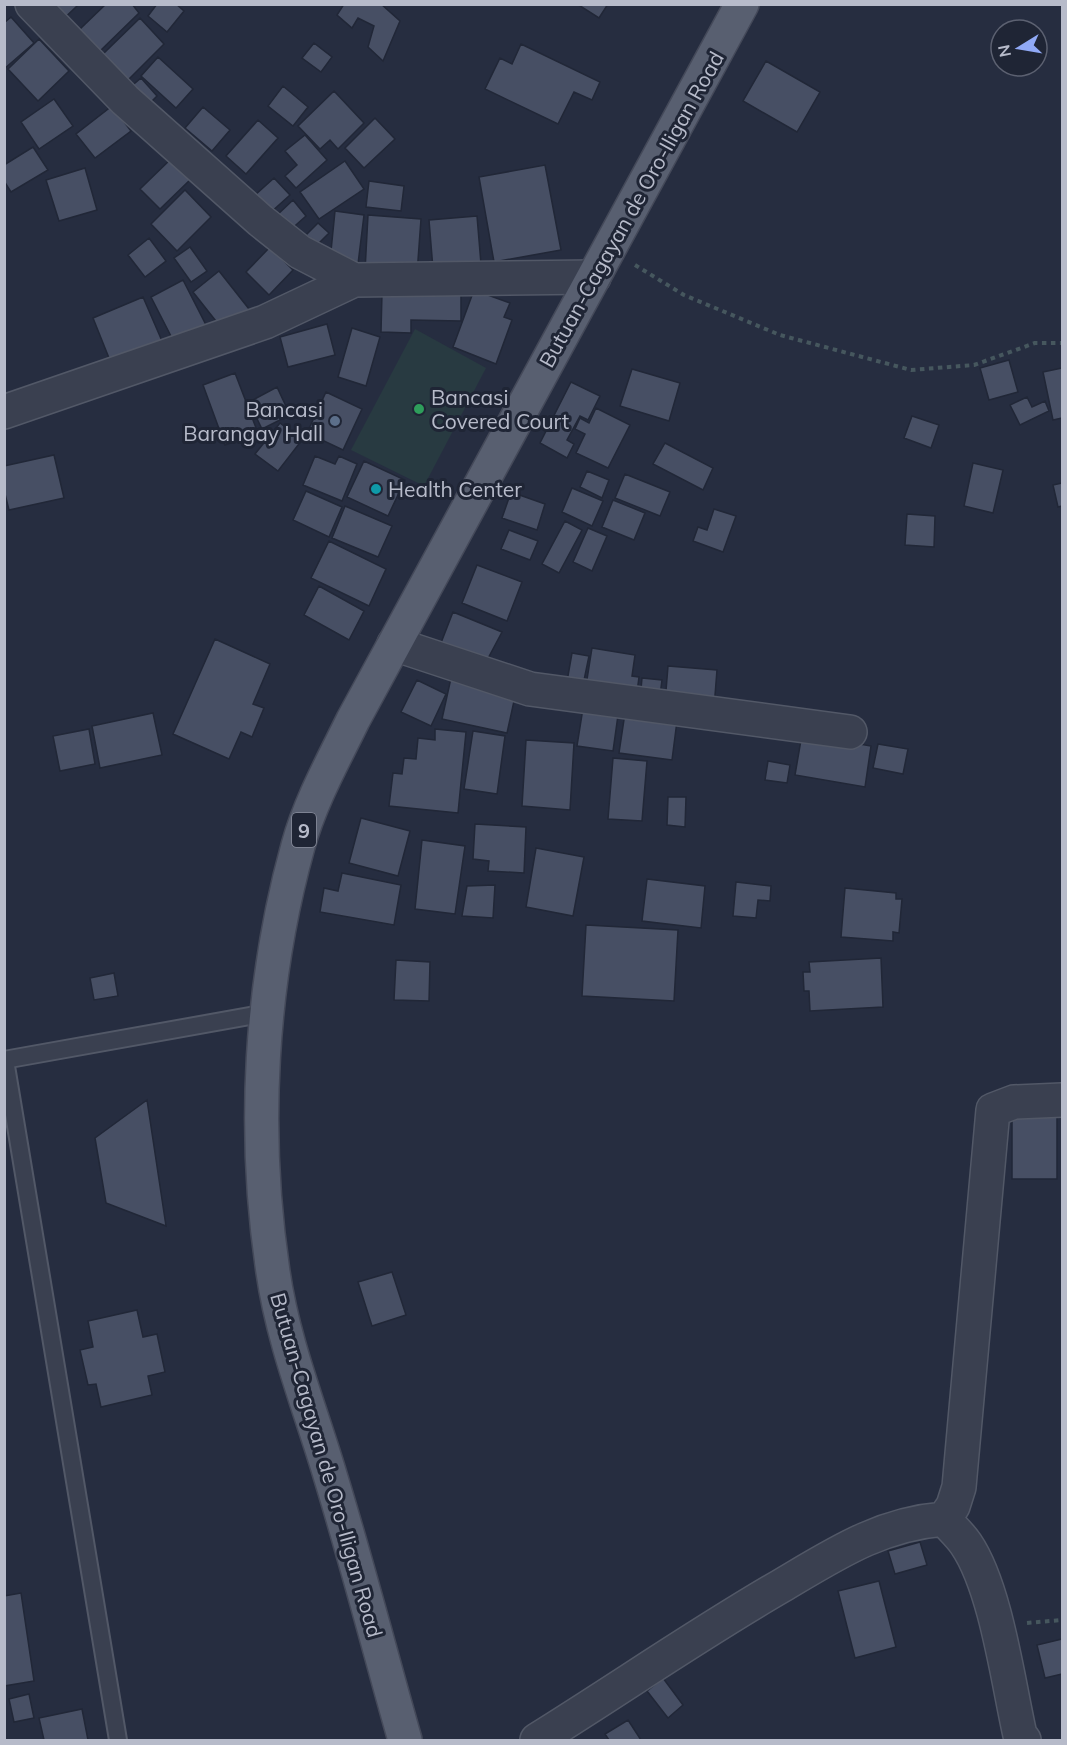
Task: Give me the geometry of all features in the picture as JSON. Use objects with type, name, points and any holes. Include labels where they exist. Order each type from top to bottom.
[{"type":"main road","name":"Butuan-Cagayan de Oro-Iligan Road","points":[[405,1740],[330,1474],[290,1349],[273,1273],[264,1192],[262,1138],[267,1013],[281,921],[298,845],[319,792],[394,644],[742,4]]},
{"type":"street","points":[[32,4],[125,100],[261,221],[300,252],[354,280]]},
{"type":"street","points":[[4,412],[265,322],[354,280],[602,263]]},
{"type":"street","points":[[394,644],[531,689],[850,732]]},
{"type":"street","points":[[944,1519],[953,1506],[959,1487],[993,1110],[1014,1102],[1062,1100]]},
{"type":"street","points":[[537,1740],[713,1625],[829,1558],[884,1530],[917,1521],[944,1519]]},
{"type":"street","points":[[944,1519],[966,1544],[978,1567],[997,1626],[1020,1735],[1024,1740]]},
{"type":"lane","points":[[118,1740],[5,1060],[267,1013]]},
{"type":"path","points":[[602,263],[780,335],[912,370],[974,364],[1035,343],[1062,343]]},
{"type":"shaded area","name":"Bancasi Covered Court","points":[[415,329],[486,368],[424,486],[351,450]]},
{"type":"building","points":[[37,4],[75,4],[77,6],[57,25]]},
{"type":"building","points":[[106,4],[132,4],[139,13],[100,51],[79,30]]},
{"type":"building","points":[[157,4],[176,4],[184,11],[167,32],[148,16]]},
{"type":"building","points":[[344,4],[381,4],[400,21],[383,61],[368,47],[374,26],[358,18],[352,28],[337,15]]},
{"type":"building","points":[[577,4],[608,4],[599,18]]},
{"type":"building","points":[[11,17],[34,43],[4,69],[4,23]]},
{"type":"building","points":[[140,18],[164,44],[127,81],[102,55]]},
{"type":"building","points":[[39,39],[69,71],[38,101],[8,69]]},
{"type":"building","points":[[314,43],[332,57],[321,72],[302,58]]},
{"type":"building","points":[[521,44],[600,82],[592,100],[574,92],[558,124],[485,89],[500,58],[512,64]]},
{"type":"building","points":[[158,57],[193,89],[176,108],[141,76]]},
{"type":"building","points":[[766,61],[820,92],[797,132],[743,101]]},
{"type":"building","points":[[141,78],[157,96],[146,107],[128,89]]},
{"type":"building","points":[[283,86],[308,107],[293,126],[268,106]]},
{"type":"building","points":[[334,91],[364,123],[338,149],[330,140],[320,149],[298,126]]},
{"type":"building","points":[[54,99],[73,126],[39,149],[21,122]]},
{"type":"building","points":[[112,106],[131,131],[95,158],[76,134]]},
{"type":"building","points":[[203,107],[230,130],[212,151],[185,128]]},
{"type":"building","points":[[375,118],[395,139],[364,168],[345,148]]},
{"type":"building","points":[[258,120],[278,138],[246,174],[226,156]]},
{"type":"building","points":[[305,135],[327,160],[296,188],[285,176],[297,165],[285,151]]},
{"type":"building","points":[[33,147],[48,170],[11,192],[4,181],[4,165]]},
{"type":"building","points":[[174,156],[193,177],[160,209],[140,189]]},
{"type":"building","points":[[345,161],[364,189],[319,219],[300,192]]},
{"type":"building","points":[[545,165],[561,250],[494,262],[479,177]]},
{"type":"building","points":[[85,168],[97,210],[59,221],[46,180]]},
{"type":"building","points":[[274,178],[290,195],[270,213],[254,196]]},
{"type":"building","points":[[369,181],[404,186],[401,211],[366,207]]},
{"type":"building","points":[[185,190],[211,217],[177,251],[151,224]]},
{"type":"building","points":[[293,200],[306,216],[288,232],[275,217]]},
{"type":"building","points":[[335,211],[364,215],[358,264],[330,261]]},
{"type":"building","points":[[368,215],[421,219],[417,274],[365,271]]},
{"type":"building","points":[[477,216],[481,264],[433,269],[429,220]]},
{"type":"building","points":[[318,223],[329,233],[317,245],[306,235]]},
{"type":"building","points":[[149,238],[166,261],[145,277],[128,255]]},
{"type":"building","points":[[190,247],[207,271],[191,282],[174,258]]},
{"type":"building","points":[[270,247],[293,270],[269,295],[246,272]]},
{"type":"building","points":[[219,271],[249,309],[223,330],[193,292]]},
{"type":"building","points":[[183,280],[206,325],[174,342],[151,297]]},
{"type":"building","points":[[474,290],[510,303],[504,317],[512,320],[496,364],[453,347]]},
{"type":"building","points":[[382,293],[461,294],[461,321],[411,320],[411,333],[381,332]]},
{"type":"building","points":[[143,297],[162,341],[111,363],[93,318]]},
{"type":"building","points":[[327,324],[335,355],[288,367],[280,337]]},
{"type":"building","points":[[352,328],[380,337],[366,386],[338,377]]},
{"type":"building","points":[[1009,360],[1018,392],[989,400],[980,368]]},
{"type":"building","points":[[1062,368],[1062,418],[1053,420],[1043,372]]},
{"type":"building","points":[[632,369],[680,383],[669,421],[620,406]]},
{"type":"building","points":[[235,373],[258,433],[225,445],[203,385]]},
{"type":"building","points":[[571,382],[600,396],[588,420],[580,416],[567,440],[574,444],[567,458],[540,443]]},
{"type":"building","points":[[277,387],[290,415],[262,429],[249,402]]},
{"type":"building","name":"Bancasi Barangay Hall","points":[[326,392],[362,409],[343,450],[307,433]]},
{"type":"building","points":[[1027,397],[1032,407],[1045,401],[1049,411],[1020,425],[1010,405]]},
{"type":"building","points":[[596,408],[630,425],[608,468],[576,453],[585,434],[575,429],[580,418],[589,423]]},
{"type":"building","points":[[912,416],[939,425],[931,448],[904,438]]},
{"type":"building","points":[[280,423],[302,440],[278,471],[255,454]]},
{"type":"building","points":[[665,443],[713,468],[703,490],[653,464]]},
{"type":"building","points":[[54,455],[64,498],[9,510],[4,490],[4,466]]},
{"type":"building","points":[[315,456],[335,464],[339,456],[357,464],[342,501],[303,485]]},
{"type":"building","name":"Health Center","points":[[364,461],[405,480],[388,516],[347,497]]},
{"type":"building","points":[[973,463],[1003,470],[993,513],[964,506]]},
{"type":"building","points":[[587,471],[609,480],[602,498],[580,487]]},
{"type":"building","points":[[625,474],[670,492],[660,516],[615,498]]},
{"type":"building","points":[[1062,483],[1062,506],[1058,507],[1053,485]]},
{"type":"building","points":[[572,488],[603,501],[592,526],[562,512]]},
{"type":"building","points":[[306,491],[342,507],[329,537],[293,520]]},
{"type":"building","points":[[511,492],[545,504],[537,530],[502,518]]},
{"type":"building","points":[[613,500],[645,513],[634,540],[602,527]]},
{"type":"building","points":[[345,506],[392,526],[378,557],[332,538]]},
{"type":"building","points":[[714,509],[736,516],[723,552],[693,541],[698,527],[707,530]]},
{"type":"building","points":[[907,514],[935,516],[934,547],[905,545]]},
{"type":"building","points":[[565,521],[582,530],[559,573],[542,564]]},
{"type":"building","points":[[588,528],[607,536],[592,571],[573,562]]},
{"type":"building","points":[[509,530],[538,541],[530,560],[501,549]]},
{"type":"building","points":[[329,541],[386,569],[369,606],[311,578]]},
{"type":"building","points":[[477,565],[522,582],[507,621],[462,603]]},
{"type":"building","points":[[319,586],[364,611],[349,640],[304,615]]},
{"type":"building","points":[[453,612],[502,632],[485,664],[439,648]]},
{"type":"building","points":[[215,639],[270,664],[253,704],[264,708],[252,737],[241,732],[229,759],[173,734]]},
{"type":"building","points":[[592,648],[635,655],[632,676],[639,677],[636,700],[585,692]]},
{"type":"building","points":[[572,653],[589,656],[582,690],[566,687]]},
{"type":"building","points":[[668,666],[717,670],[714,708],[665,703]]},
{"type":"building","points":[[451,678],[516,692],[507,733],[442,719]]},
{"type":"building","points":[[642,678],[662,680],[659,703],[640,700]]},
{"type":"building","points":[[417,680],[446,694],[431,726],[401,712]]},
{"type":"building","points":[[584,702],[619,708],[613,751],[577,746]]},
{"type":"building","points":[[153,713],[162,755],[100,768],[92,726]]},
{"type":"building","points":[[625,713],[677,721],[672,760],[619,753]]},
{"type":"building","points":[[89,729],[95,764],[60,771],[53,736]]},
{"type":"building","points":[[435,729],[466,732],[458,813],[389,806],[393,773],[402,774],[404,758],[416,759],[418,738],[435,740]]},
{"type":"building","points":[[473,731],[505,736],[497,794],[464,789]]},
{"type":"building","points":[[802,734],[871,746],[865,787],[795,775]]},
{"type":"building","points":[[526,740],[574,743],[570,810],[522,806]]},
{"type":"building","points":[[878,744],[908,749],[903,774],[873,768]]},
{"type":"building","points":[[613,758],[647,761],[642,821],[608,819]]},
{"type":"building","points":[[768,761],[790,765],[787,783],[765,780]]},
{"type":"building","points":[[668,797],[686,797],[685,827],[667,825]]},
{"type":"building","points":[[361,818],[410,831],[398,876],[349,863]]},
{"type":"building","points":[[475,824],[526,827],[524,873],[488,871],[489,861],[473,859]]},
{"type":"building","points":[[422,840],[465,846],[455,914],[415,909]]},
{"type":"building","points":[[536,848],[584,857],[573,916],[526,907]]},
{"type":"building","points":[[342,873],[401,885],[394,925],[320,912],[324,888],[338,891]]},
{"type":"building","points":[[647,879],[705,886],[701,928],[642,921]]},
{"type":"building","points":[[736,882],[771,886],[770,901],[758,900],[756,918],[733,916]]},
{"type":"building","points":[[495,885],[493,918],[462,916],[467,886]]},
{"type":"building","points":[[845,888],[896,893],[896,899],[902,899],[899,933],[893,932],[893,941],[841,937]]},
{"type":"building","points":[[586,925],[678,930],[674,1001],[582,996]]},
{"type":"building","points":[[881,958],[883,1007],[810,1011],[809,991],[804,991],[803,972],[810,972],[809,962]]},
{"type":"building","points":[[396,960],[430,962],[429,1001],[394,1000]]},
{"type":"building","points":[[114,973],[118,996],[94,1000],[90,978]]},
{"type":"building","points":[[147,1100],[166,1226],[106,1203],[95,1138]]},
{"type":"building","points":[[1012,1116],[1057,1116],[1057,1179],[1012,1179]]},
{"type":"building","points":[[392,1272],[406,1315],[372,1326],[358,1282]]},
{"type":"building","points":[[137,1310],[143,1337],[157,1334],[165,1372],[148,1376],[152,1395],[101,1407],[96,1384],[88,1385],[80,1350],[93,1347],[88,1321]]},
{"type":"building","points":[[920,1542],[927,1565],[895,1574],[888,1551]]},
{"type":"building","points":[[879,1581],[896,1647],[855,1658],[838,1591]]},
{"type":"building","points":[[21,1593],[34,1681],[4,1686],[4,1596]]},
{"type":"building","points":[[1062,1639],[1062,1674],[1045,1678],[1037,1645]]},
{"type":"building","points":[[663,1678],[683,1705],[668,1718],[647,1691]]},
{"type":"building","points":[[29,1694],[34,1718],[14,1722],[9,1699]]},
{"type":"building","points":[[82,1709],[88,1740],[44,1740],[39,1718]]},
{"type":"building","points":[[628,1720],[641,1740],[609,1740],[605,1734]]},
{"type":"place","name":"Bancasi Covered Court","points":[[419,409]]},
{"type":"place","name":"Bancasi Barangay Hall","points":[[335,421]]},
{"type":"place","name":"Health Center","points":[[376,489]]}]
